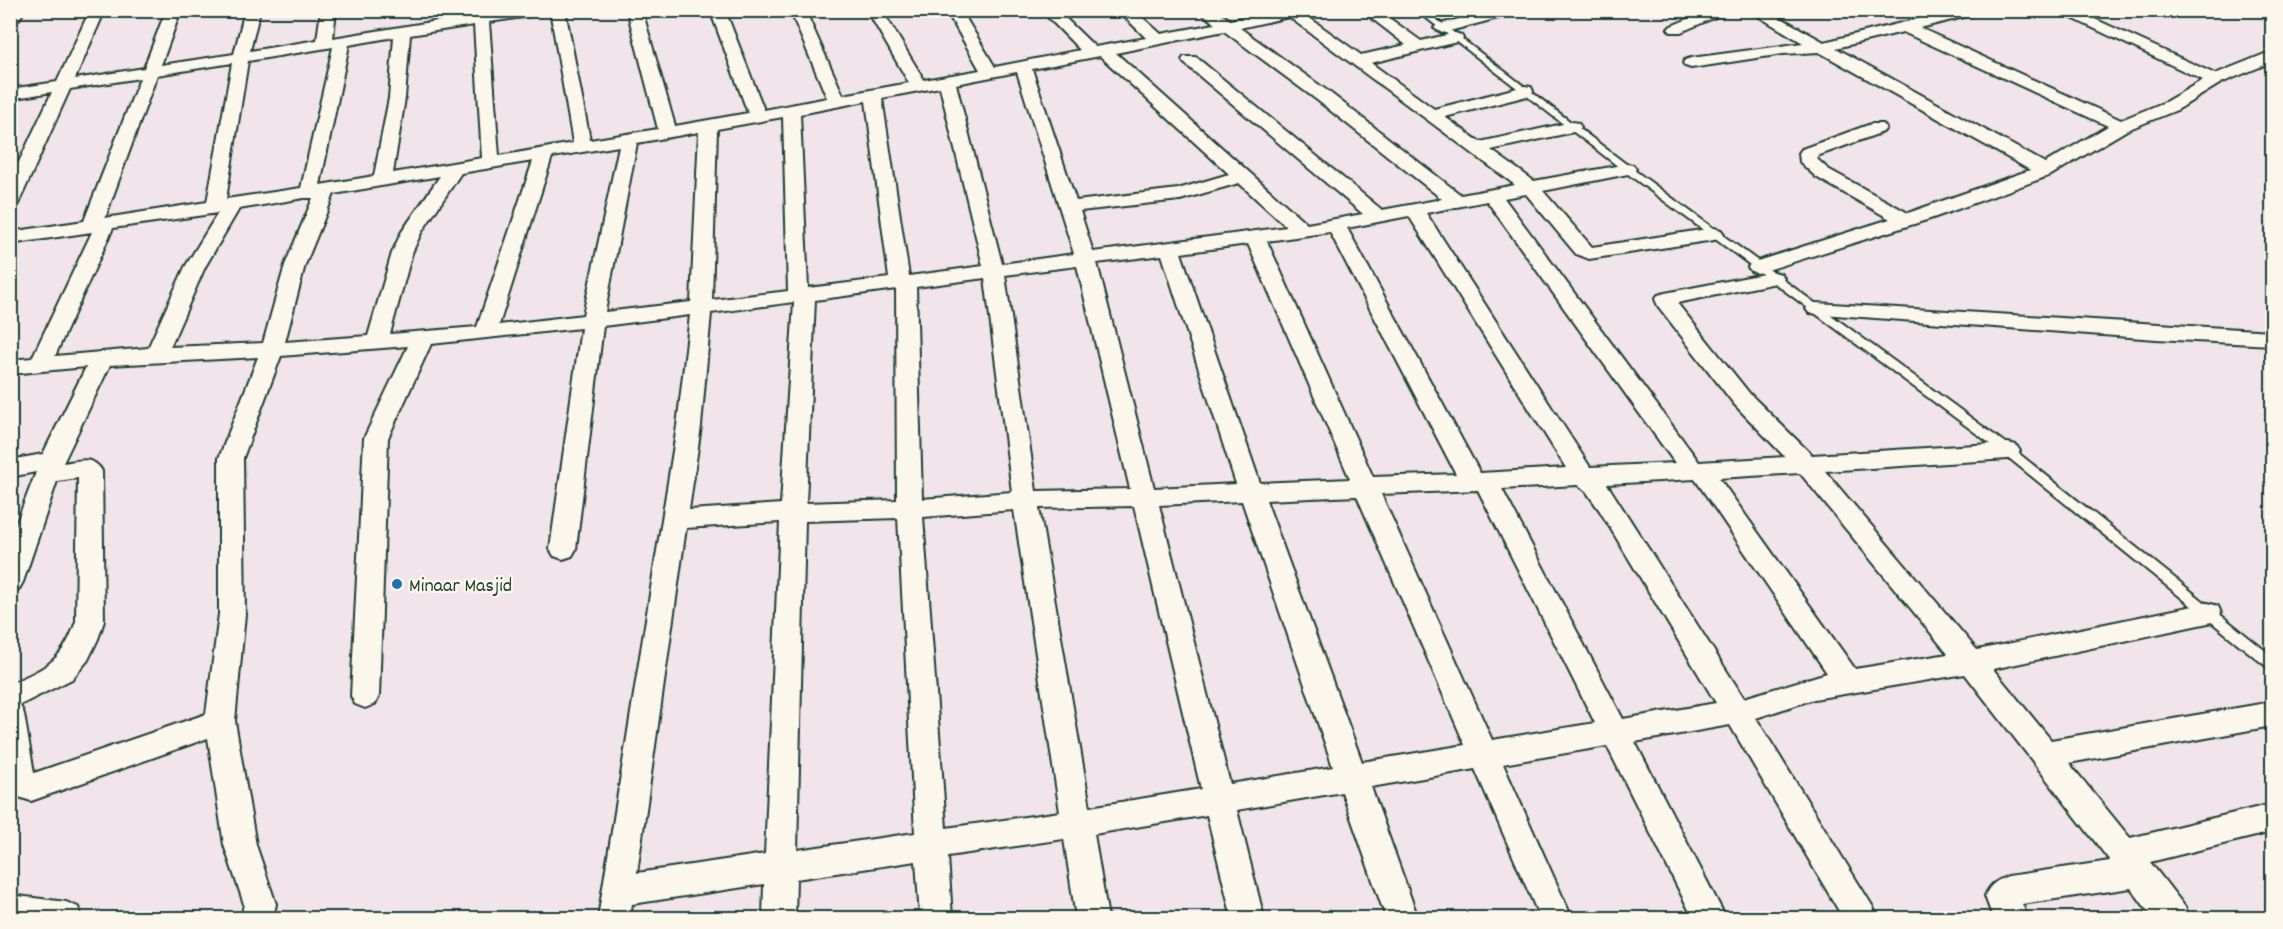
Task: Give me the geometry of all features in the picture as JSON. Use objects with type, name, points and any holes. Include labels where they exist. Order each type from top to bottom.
[{"type":"street","points":[[10,22],[18,10]]},
{"type":"street","points":[[10,202],[98,10]]},
{"type":"street","points":[[40,364],[98,225],[174,10]]},
{"type":"street","points":[[156,354],[223,206],[241,57],[253,10]]},
{"type":"street","points":[[324,44],[329,10]]},
{"type":"street","points":[[382,182],[412,10]]},
{"type":"street","points":[[10,94],[537,10]]},
{"type":"street","points":[[557,10],[583,147]]},
{"type":"street","points":[[634,10],[668,132]]},
{"type":"street","points":[[717,10],[757,116]]},
{"type":"street","points":[[797,10],[837,101]]},
{"type":"street","points":[[874,10],[918,86]]},
{"type":"street","points":[[953,10],[990,73]]},
{"type":"street","points":[[1048,10],[1303,231]]},
{"type":"street","points":[[1125,10],[1159,41]]},
{"type":"street","points":[[1206,10],[1323,96],[1458,202]]},
{"type":"street","points":[[1368,10],[1417,46]]},
{"type":"street","points":[[1358,61],[1417,46],[1512,10]]},
{"type":"street","points":[[1676,29],[1725,10]]},
{"type":"street","points":[[1755,10],[2045,171]]},
{"type":"street","points":[[1690,63],[1773,50],[1822,47],[1975,10]]},
{"type":"street","points":[[2062,10],[2215,80]]},
{"type":"street","points":[[10,238],[382,182],[629,139],[1098,53],[1289,12],[1531,188],[1583,250],[1589,253],[1714,234]]},
{"type":"street","points":[[489,16],[491,163]]},
{"type":"street","points":[[1907,28],[2121,126]]},
{"type":"street","points":[[256,918],[260,904],[240,844],[220,722],[232,614],[231,458],[272,350],[318,192],[342,41]]},
{"type":"street","points":[[2173,918],[2046,754],[1971,662],[1806,464],[1742,399],[1665,302],[1665,299],[1766,272],[2045,171],[2121,126],[2171,106],[2215,80],[2272,56]]},
{"type":"street","points":[[1190,60],[1379,217]]},
{"type":"street","points":[[1023,66],[1086,260],[1248,918]]},
{"type":"street","points":[[948,80],[994,271],[1025,500],[1092,918]]},
{"type":"street","points":[[1431,115],[1525,92]]},
{"type":"street","points":[[873,94],[903,282],[910,509],[936,918]]},
{"type":"street","points":[[779,918],[801,295],[791,109]]},
{"type":"street","points":[[708,125],[706,225],[701,307],[688,426],[610,911],[781,866],[1077,823],[1737,712],[1814,687],[1971,662],[2208,614]]},
{"type":"street","points":[[1476,148],[1572,127]]},
{"type":"street","points":[[1877,128],[1808,153],[1809,162],[1822,172],[1906,220]]},
{"type":"street","points":[[563,549],[593,320],[629,139]]},
{"type":"street","points":[[486,333],[544,154]]},
{"type":"street","points":[[377,342],[402,253],[411,232],[454,169]]},
{"type":"street","points":[[10,367],[156,354],[272,350],[486,333],[801,295],[1303,231],[1627,169]]},
{"type":"street","points":[[1069,207],[1180,194],[1242,176]]},
{"type":"street","points":[[1492,195],[1697,471],[1848,682]]},
{"type":"street","points":[[1415,210],[1584,477],[1595,485],[1610,505],[1861,918]]},
{"type":"street","points":[[1336,225],[1479,480],[1710,918]]},
{"type":"street","points":[[1255,237],[1556,918]]},
{"type":"street","points":[[1170,249],[1251,490],[1402,918]]},
{"type":"street","points":[[1816,309],[2272,338]]},
{"type":"street","points":[[365,696],[376,438],[423,338]]},
{"type":"street","points":[[11,573],[49,467],[102,358]]},
{"type":"street","points":[[674,520],[793,512],[910,509],[1025,500],[1143,497],[1251,490],[1584,477],[2008,451]]},
{"type":"street","points":[[10,469],[49,467],[87,468],[90,471],[90,621],[84,643],[73,663],[59,674],[10,697]]},
{"type":"street","points":[[10,714],[21,785],[32,788],[220,722]]},
{"type":"street","points":[[2046,754],[2272,714]]},
{"type":"street","points":[[2012,918],[2002,903],[2001,896],[2008,891],[2131,863],[2272,818]]},
{"type":"street","points":[[10,911],[66,918]]},
{"type":"lane","points":[[1419,10],[1627,169],[2008,451],[2208,614],[2272,663]]},
{"type":"place","name":"Minaar Masjid","points":[[397,584]]}]
